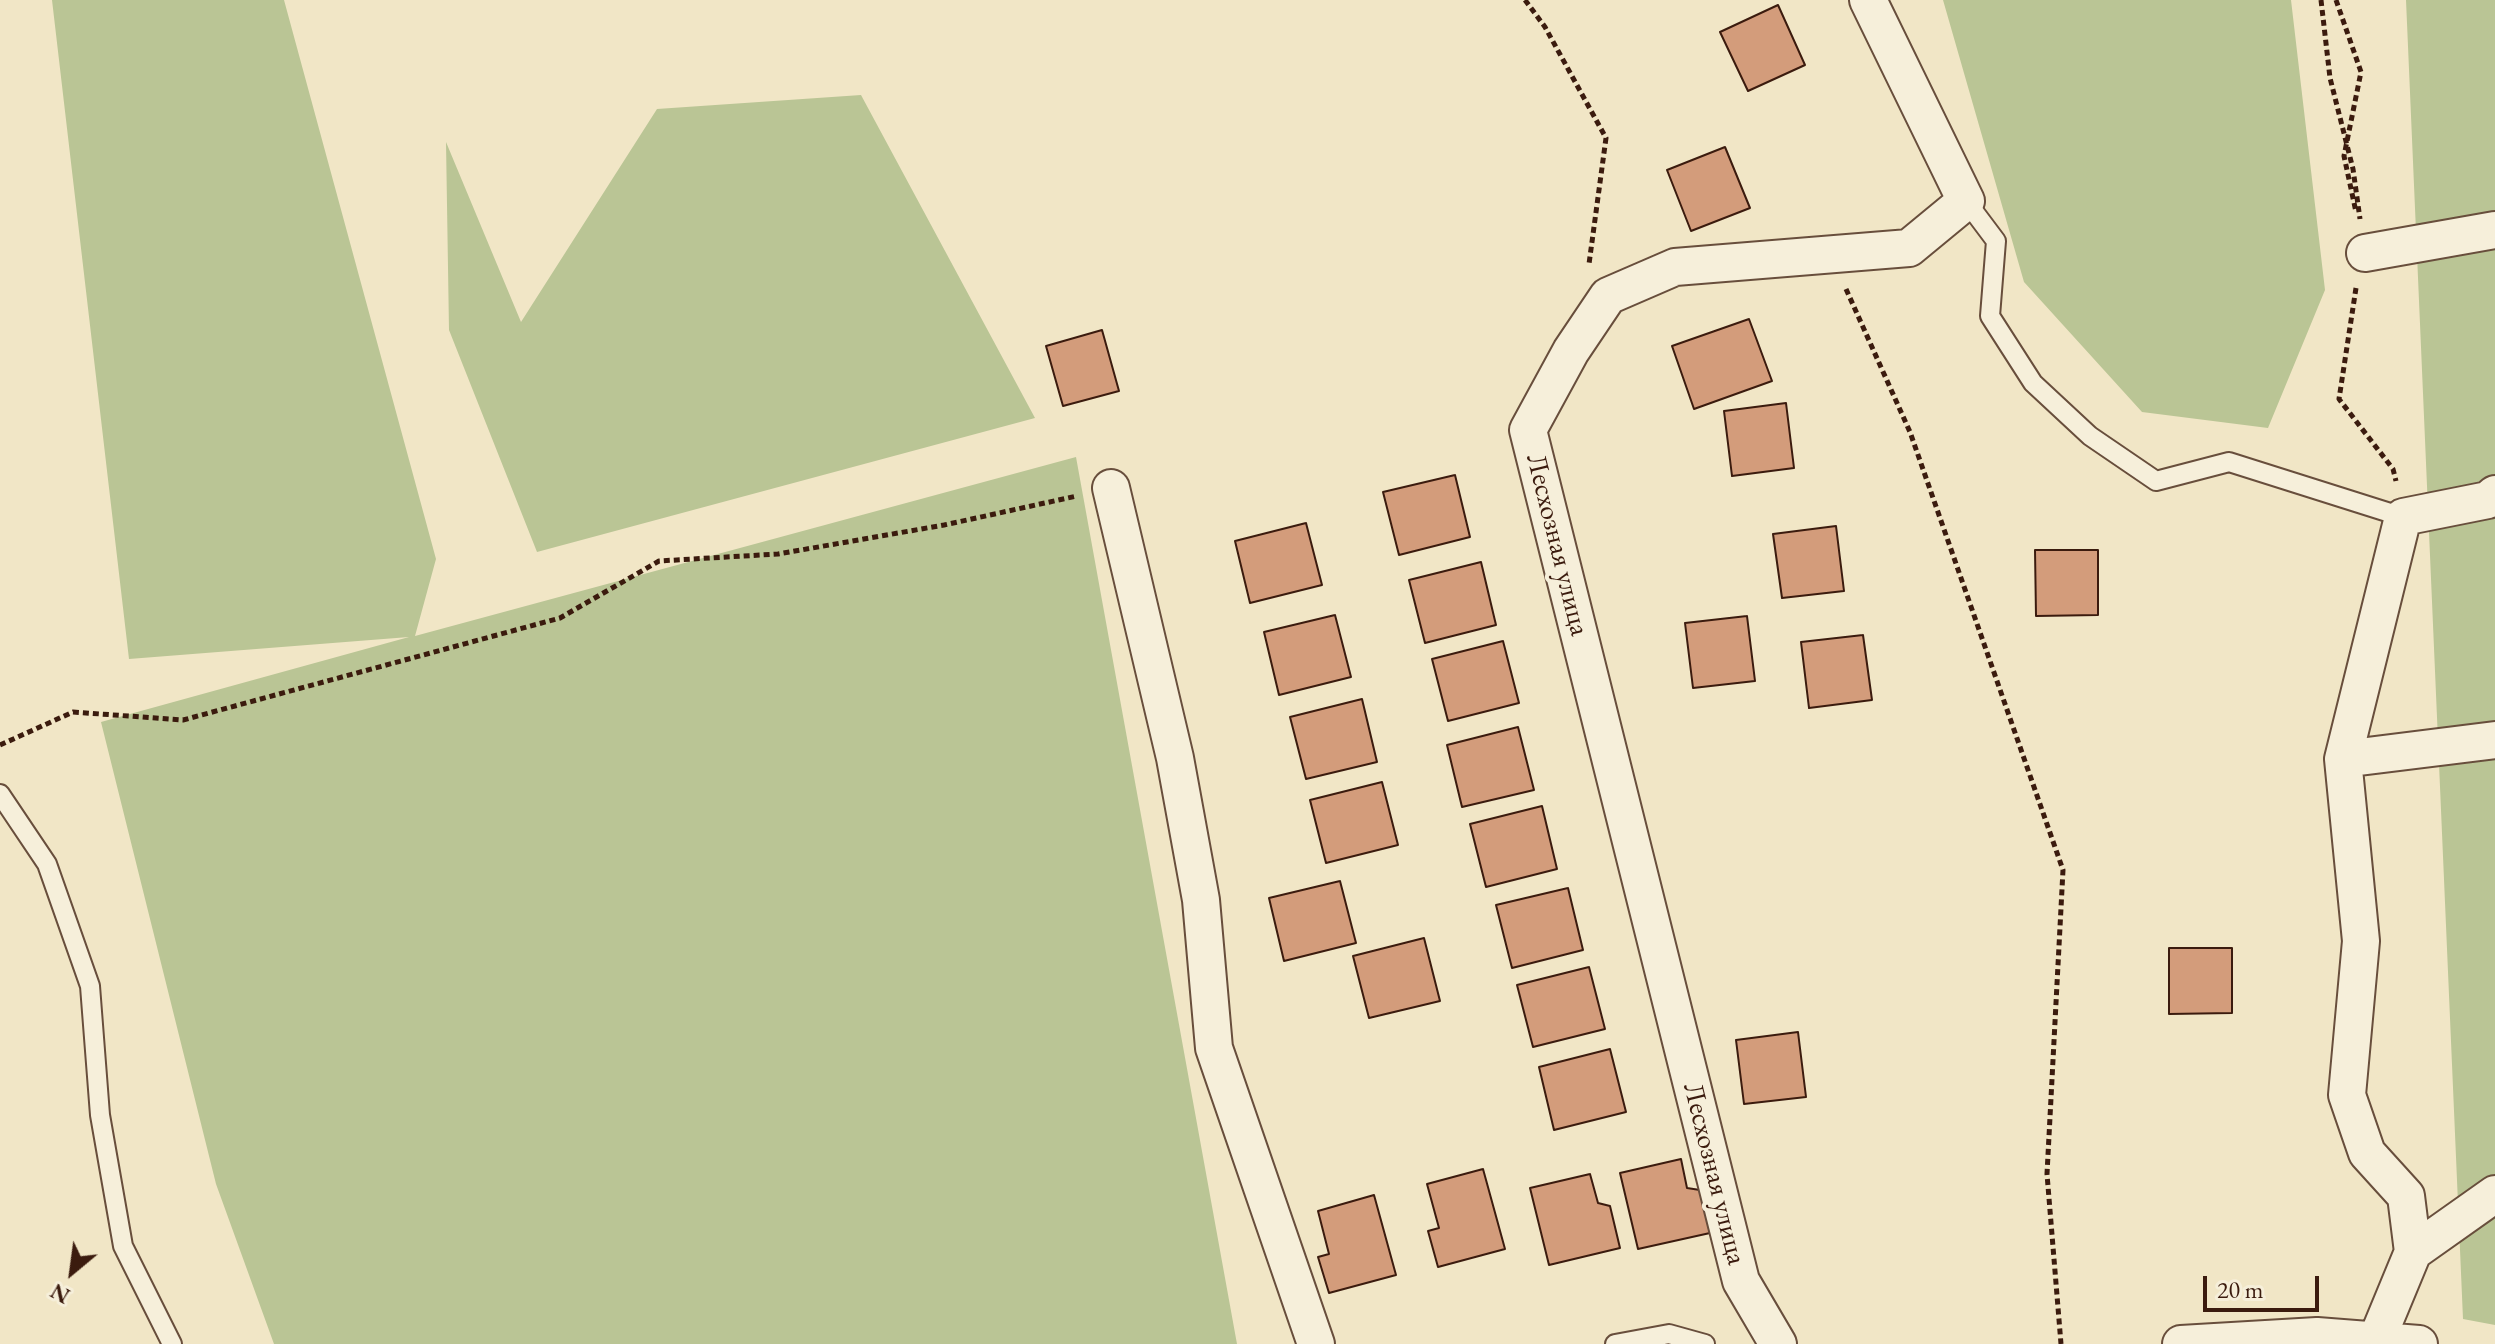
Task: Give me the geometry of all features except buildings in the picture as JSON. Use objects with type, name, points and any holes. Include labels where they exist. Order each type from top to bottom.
[{"type":"street","points":[[1868,0],[1966,201]]},
{"type":"street","name":"Лесхозная улица","points":[[1778,1344],[1741,1281],[1528,430],[1571,351],[1608,296],[1675,267],[1909,248],[1966,201]]},
{"type":"street","points":[[2365,253],[2495,230]]},
{"type":"street","points":[[1111,488],[1175,758],[1201,900],[1214,1048],[1316,1344]]},
{"type":"street","points":[[2377,1339],[2413,1252],[2406,1196],[2367,1153],[2347,1095],[2361,941],[2343,759],[2403,517],[2488,500],[2495,494]]},
{"type":"street","points":[[2343,759],[2495,740]]},
{"type":"street","points":[[2413,1252],[2495,1194]]},
{"type":"street","points":[[2181,1344],[2317,1336],[2419,1344]]},
{"type":"lane","points":[[1966,201],[1996,241],[1990,316],[2033,383],[2090,436],[2156,481],[2229,462],[2403,517]]},
{"type":"lane","points":[[0,794],[47,864],[90,986],[100,1115],[123,1246],[172,1344]]},
{"type":"lane","points":[[1615,1344],[1669,1334],[1705,1344]]},
{"type":"path","points":[[1525,0],[1545,27],[1606,138],[1588,269]]},
{"type":"path","points":[[2321,0],[2330,78],[2353,169],[2365,253],[2349,314],[2339,399],[2393,469],[2403,517]]},
{"type":"path","points":[[2336,0],[2361,72],[2344,156],[2365,253]]},
{"type":"path","points":[[1831,255],[1910,432],[2063,870],[2047,1174],[2061,1344]]},
{"type":"path","points":[[0,745],[73,712],[183,720],[560,618],[659,561],[778,554],[944,525],[1111,488]]},
{"type":"green space","points":[[52,0],[284,0],[436,559],[415,636],[1076,457],[1237,1344],[274,1344],[216,1184],[101,722],[409,637],[129,659]]},
{"type":"green space","points":[[1943,0],[2291,0],[2325,290],[2268,428],[2142,412],[2024,282]]},
{"type":"green space","points":[[2406,0],[2495,0],[2495,1325],[2463,1319]]},
{"type":"green space","points":[[861,95],[1035,418],[537,552],[449,330],[446,142],[521,322],[657,109]]}]
